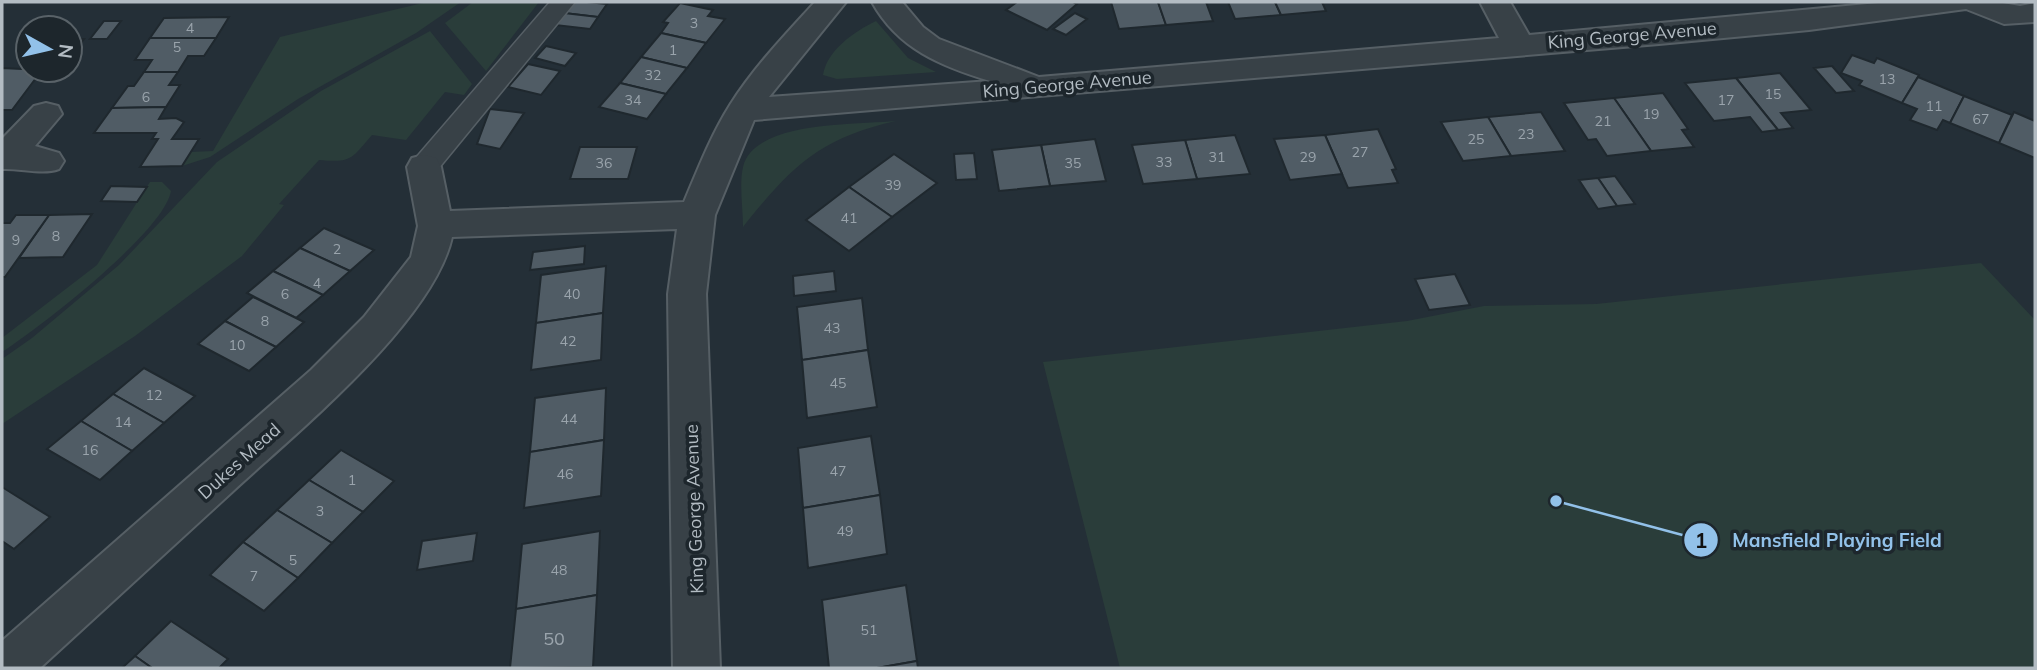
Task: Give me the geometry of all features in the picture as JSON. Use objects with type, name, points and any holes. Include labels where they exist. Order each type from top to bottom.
[{"type":"street","points":[[744,110],[770,72],[831,2]]},
{"type":"street","points":[[887,2],[893,15],[928,47],[1043,86]]},
{"type":"street","points":[[1494,2],[1519,46]]},
{"type":"street","name":"King George Avenue","points":[[697,668],[687,294],[697,215],[720,156],[744,110],[883,102],[1519,46],[1892,11],[1958,2]]},
{"type":"street","points":[[1975,2],[1992,11],[2029,20]]},
{"type":"street","points":[[3,157],[46,114]]},
{"type":"street","points":[[3,157],[28,156],[47,161]]},
{"type":"street","name":"Dukes Mead","points":[[6,668],[325,383],[378,328],[428,261],[436,226],[424,167]]},
{"type":"street","points":[[436,226],[468,221],[697,215]]},
{"type":"lane","points":[[424,167],[563,2]]},
{"type":"green space","points":[[427,2],[461,2],[416,33],[298,99],[210,157],[182,166],[191,152],[213,151],[280,37]]},
{"type":"green space","points":[[473,2],[539,2],[486,71],[445,23]]},
{"type":"green space","points":[[876,21],[908,58],[936,72],[837,79],[823,75],[830,57],[843,42]]},
{"type":"green space","points":[[430,31],[472,84],[464,95],[445,92],[406,140],[372,135],[350,158],[338,161],[319,160],[279,204],[284,205],[242,256],[135,336],[2,424],[2,359],[32,338],[119,265],[217,162],[321,91]]},
{"type":"green space","points":[[896,121],[846,136],[808,158],[776,188],[743,227],[743,167],[751,152],[766,141],[809,128]]},
{"type":"green space","points":[[150,182],[162,182],[171,191],[163,209],[147,230],[98,278],[2,352],[2,338],[97,265]]},
{"type":"green space","points":[[1981,263],[2035,320],[2035,668],[1120,668],[1043,362],[1407,321],[1484,306],[1596,304]]},
{"type":"building","points":[[572,2],[607,4],[598,17],[564,13]]},
{"type":"building","points":[[1017,2],[1077,4],[1047,30],[1006,10]]},
{"type":"building","points":[[1111,2],[1158,2],[1166,25],[1119,29]]},
{"type":"building","points":[[1158,2],[1206,2],[1213,21],[1166,25]]},
{"type":"building","points":[[1228,2],[1275,2],[1281,15],[1235,19]]},
{"type":"building","points":[[1275,2],[1322,2],[1326,11],[1281,15]]},
{"type":"building","points":[[680,3],[713,10],[708,16],[725,19],[706,43],[661,33],[668,23],[663,22]]},
{"type":"building","points":[[564,13],[598,17],[590,29],[555,25]]},
{"type":"building","points":[[1075,13],[1087,19],[1066,35],[1053,29]]},
{"type":"building","points":[[229,17],[216,38],[150,38],[164,18]]},
{"type":"building","points":[[104,21],[121,21],[107,39],[90,39]]},
{"type":"building","points":[[661,33],[706,43],[687,68],[641,57]]},
{"type":"building","points":[[150,38],[216,38],[204,56],[188,56],[178,72],[144,72],[152,60],[135,60]]},
{"type":"building","points":[[546,46],[576,53],[565,66],[535,58]]},
{"type":"building","points":[[1852,55],[1874,63],[1877,58],[1919,75],[1902,103],[1859,85],[1862,81],[1841,73]]},
{"type":"building","points":[[641,57],[687,68],[666,94],[620,83]]},
{"type":"building","points":[[528,64],[560,71],[541,95],[508,87]]},
{"type":"building","points":[[1832,66],[1854,91],[1836,93],[1814,68]]},
{"type":"building","points":[[2,68],[14,69],[14,84],[32,84],[12,110],[2,110]]},
{"type":"building","points":[[144,72],[178,72],[169,85],[180,85],[166,107],[112,108],[128,86],[134,86]]},
{"type":"building","points":[[1780,73],[1811,110],[1781,113],[1793,128],[1778,130],[1736,78]]},
{"type":"building","points":[[1918,77],[1964,96],[1950,123],[1943,120],[1937,130],[1910,120],[1917,109],[1902,103]]},
{"type":"building","points":[[1736,78],[1778,130],[1762,132],[1750,117],[1714,121],[1685,83]]},
{"type":"building","points":[[620,83],[666,94],[647,119],[599,107]]},
{"type":"building","points":[[1663,93],[1688,129],[1682,130],[1694,147],[1651,151],[1614,98]]},
{"type":"building","points":[[1964,96],[2012,115],[1999,143],[1950,123]]},
{"type":"building","points":[[1614,98],[1651,151],[1607,156],[1596,139],[1588,140],[1564,103]]},
{"type":"building","points":[[166,107],[159,119],[176,118],[184,122],[172,139],[199,139],[182,166],[140,167],[158,139],[152,139],[156,133],[94,133],[112,108]]},
{"type":"building","points":[[490,109],[524,113],[500,149],[477,144]]},
{"type":"building","points":[[1541,112],[1565,151],[1511,156],[1488,117]]},
{"type":"building","points":[[2014,112],[2035,121],[2035,158],[1999,143]]},
{"type":"building","points":[[1488,117],[1511,156],[1463,161],[1441,122]]},
{"type":"building","points":[[1378,129],[1396,169],[1392,170],[1398,183],[1348,188],[1325,135]]},
{"type":"building","points":[[1235,135],[1250,174],[1197,179],[1185,140]]},
{"type":"building","points":[[1325,135],[1342,174],[1290,180],[1274,139]]},
{"type":"building","points":[[1095,139],[1106,181],[1050,186],[1041,145]]},
{"type":"building","points":[[1185,140],[1197,179],[1143,184],[1132,145]]},
{"type":"building","points":[[1041,145],[1050,186],[999,191],[992,150]]},
{"type":"building","points":[[580,147],[637,147],[628,179],[570,179]]},
{"type":"building","points":[[974,153],[977,179],[956,180],[954,154]]},
{"type":"building","points":[[894,154],[937,183],[892,217],[849,187]]},
{"type":"building","points":[[1615,176],[1635,204],[1617,206],[1598,178]]},
{"type":"building","points":[[1598,178],[1617,206],[1598,209],[1579,180]]},
{"type":"building","points":[[111,186],[147,187],[137,202],[101,201]]},
{"type":"building","points":[[849,187],[892,217],[849,251],[806,220]]},
{"type":"building","points":[[92,214],[63,257],[19,258],[49,215]]},
{"type":"building","points":[[16,215],[49,215],[5,277],[2,277],[2,223],[10,223]]},
{"type":"building","points":[[324,228],[374,250],[350,271],[300,248]]},
{"type":"building","points":[[585,246],[584,264],[530,270],[533,252]]},
{"type":"building","points":[[300,248],[350,271],[323,295],[273,271]]},
{"type":"building","points":[[606,266],[603,313],[536,323],[541,275]]},
{"type":"building","points":[[273,271],[323,295],[296,318],[247,293]]},
{"type":"building","points":[[834,271],[836,291],[794,296],[793,276]]},
{"type":"building","points":[[1455,274],[1470,305],[1429,310],[1415,279]]},
{"type":"building","points":[[253,297],[304,322],[276,347],[225,321]]},
{"type":"building","points":[[862,298],[868,350],[802,360],[797,307]]},
{"type":"building","points":[[603,313],[601,360],[531,370],[536,323]]},
{"type":"building","points":[[225,321],[276,347],[249,371],[198,344]]},
{"type":"building","points":[[868,350],[877,407],[807,418],[802,360]]},
{"type":"building","points":[[144,368],[195,396],[164,423],[113,394]]},
{"type":"building","points":[[606,388],[604,440],[530,452],[535,398]]},
{"type":"building","points":[[113,394],[164,423],[132,451],[81,421]]},
{"type":"building","points":[[81,421],[132,451],[100,480],[47,449]]},
{"type":"building","points":[[871,436],[880,495],[803,508],[798,448]]},
{"type":"building","points":[[604,440],[601,496],[524,508],[530,452]]},
{"type":"building","points":[[341,450],[394,481],[363,512],[309,480]]},
{"type":"building","points":[[309,480],[363,512],[332,543],[277,510]]},
{"type":"building","points":[[2,487],[50,517],[14,549],[2,541]]},
{"type":"building","points":[[880,495],[887,554],[808,568],[803,508]]},
{"type":"building","points":[[277,510],[332,543],[298,578],[243,542]]},
{"type":"building","points":[[600,531],[597,595],[516,609],[522,544]]},
{"type":"building","points":[[477,533],[473,561],[417,570],[422,541]]},
{"type":"building","points":[[243,542],[298,578],[264,611],[210,575]]},
{"type":"building","points":[[906,585],[917,661],[877,668],[829,668],[822,600]]},
{"type":"building","points":[[597,595],[593,667],[510,668],[516,609]]},
{"type":"building","points":[[171,621],[228,659],[219,668],[152,668],[135,656]]},
{"type":"building","points":[[135,656],[152,668],[122,668]]},
{"type":"building","points":[[917,661],[918,668],[877,668]]},
{"type":"place","name":"Mansfield Playing Field","points":[[1556,501]]}]
